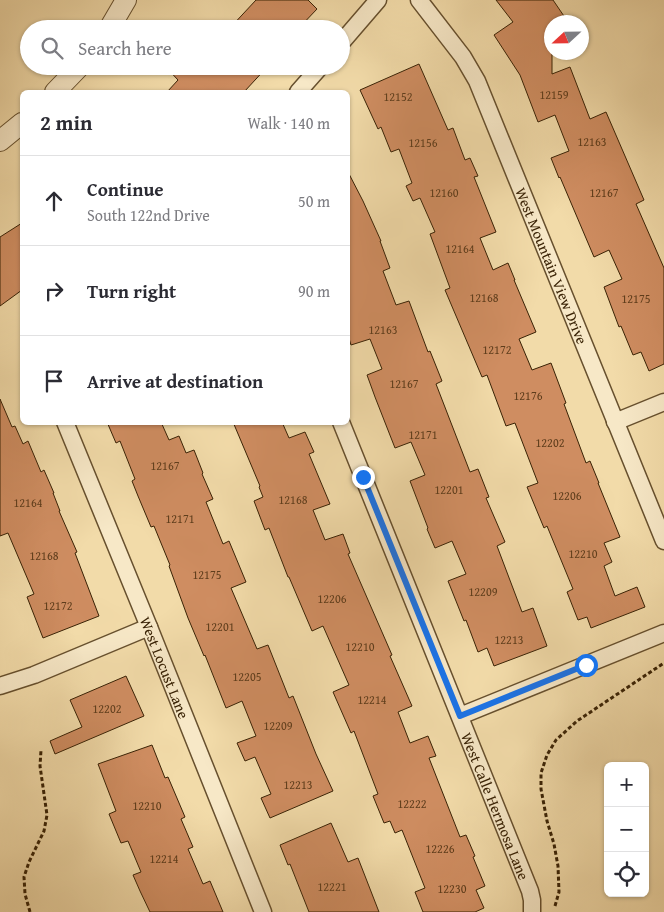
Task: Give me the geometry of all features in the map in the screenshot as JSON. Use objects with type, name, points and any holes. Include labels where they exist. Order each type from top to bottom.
[{"type":"street","points":[[114,20],[126,0]]},
{"type":"street","points":[[350,33],[378,0]]},
{"type":"street","name":"West Mountain View Drive","points":[[418,0],[463,57],[477,81],[664,541]]},
{"type":"street","points":[[57,90],[71,75]]},
{"type":"street","points":[[300,90],[313,75]]},
{"type":"street","points":[[0,141],[20,125]]},
{"type":"street","points":[[615,422],[664,402]]},
{"type":"street","name":"West Locust Lane","points":[[66,425],[263,912]]},
{"type":"street","name":"West Calle Hermosa Lane","points":[[342,425],[530,890],[532,912]]},
{"type":"street","points":[[0,686],[34,675],[149,627]]},
{"type":"street","points":[[460,716],[664,633]]},
{"type":"path","points":[[555,906],[559,892],[558,866],[547,821],[541,780],[547,755],[556,740],[577,721],[664,663]]},
{"type":"path","points":[[30,912],[25,894],[24,877],[44,831],[47,814],[40,766],[41,750]]},
{"type":"building","points":[[256,0],[308,0],[317,9],[307,20],[237,20]]},
{"type":"building","points":[[496,0],[553,0],[563,15],[544,15],[544,60],[552,60],[552,74],[570,67],[590,119],[606,112],[644,200],[636,204],[664,268],[664,364],[649,371],[641,352],[633,355],[621,326],[619,327],[604,287],[622,279],[609,250],[594,257],[551,158],[569,151],[555,115],[538,122],[520,75],[494,35],[513,22]]},
{"type":"building","points":[[419,64],[448,130],[453,128],[465,160],[470,158],[478,176],[474,177],[496,232],[480,238],[493,270],[508,263],[536,332],[519,339],[532,370],[551,363],[586,463],[590,461],[620,537],[604,543],[612,562],[604,566],[615,596],[637,587],[645,607],[591,628],[587,617],[578,620],[567,592],[573,589],[547,526],[544,528],[527,487],[538,483],[515,423],[506,426],[487,375],[482,377],[445,290],[450,288],[430,234],[435,232],[420,198],[413,201],[406,186],[412,183],[399,149],[391,152],[381,127],[378,129],[360,90]]},
{"type":"building","points":[[173,75],[260,75],[246,90],[169,90],[178,80]]},
{"type":"building","points":[[350,176],[381,241],[390,268],[383,271],[396,305],[409,301],[428,352],[430,351],[442,381],[436,384],[470,472],[478,469],[489,497],[486,498],[505,542],[497,546],[522,612],[533,608],[547,646],[494,666],[487,648],[478,652],[448,581],[466,574],[452,541],[435,548],[410,481],[425,475],[411,442],[395,448],[367,375],[382,369],[370,339],[351,345]]},
{"type":"building","points":[[20,224],[20,291],[0,306],[0,237]]},
{"type":"building","points":[[0,399],[12,427],[15,426],[23,444],[28,441],[41,472],[44,470],[77,552],[75,553],[99,616],[43,638],[27,597],[34,594],[8,533],[0,536]]},
{"type":"building","points":[[108,425],[162,425],[169,440],[179,436],[186,453],[194,450],[213,499],[206,502],[223,544],[229,541],[246,582],[231,588],[257,649],[268,645],[289,698],[293,696],[333,791],[270,818],[261,798],[271,794],[255,757],[245,761],[237,743],[256,736],[242,701],[226,708],[188,618],[154,526],[151,527],[132,481],[135,479],[120,441],[116,443]]},
{"type":"building","points":[[234,425],[283,425],[289,438],[305,432],[314,452],[309,454],[330,504],[313,510],[325,540],[343,534],[350,553],[348,554],[412,706],[398,712],[410,743],[428,736],[436,756],[429,758],[460,837],[466,835],[485,886],[476,890],[484,908],[475,912],[423,912],[415,892],[425,888],[402,830],[395,833],[390,821],[384,823],[373,796],[378,794],[354,731],[351,733],[333,692],[349,685],[323,626],[312,631],[269,528],[265,530],[254,501],[263,497]]},
{"type":"building","points":[[126,676],[144,716],[55,754],[50,741],[82,727],[70,700]]},
{"type":"building","points":[[152,745],[165,778],[168,777],[185,817],[181,819],[193,847],[188,849],[203,884],[210,881],[223,912],[150,912],[133,875],[141,872],[128,841],[121,843],[109,814],[116,811],[98,764]]},
{"type":"building","points":[[331,823],[348,862],[358,858],[379,912],[309,912],[290,864],[288,865],[280,845]]},
{"type":"route","points":[[363,477],[460,716],[586,665]]}]
